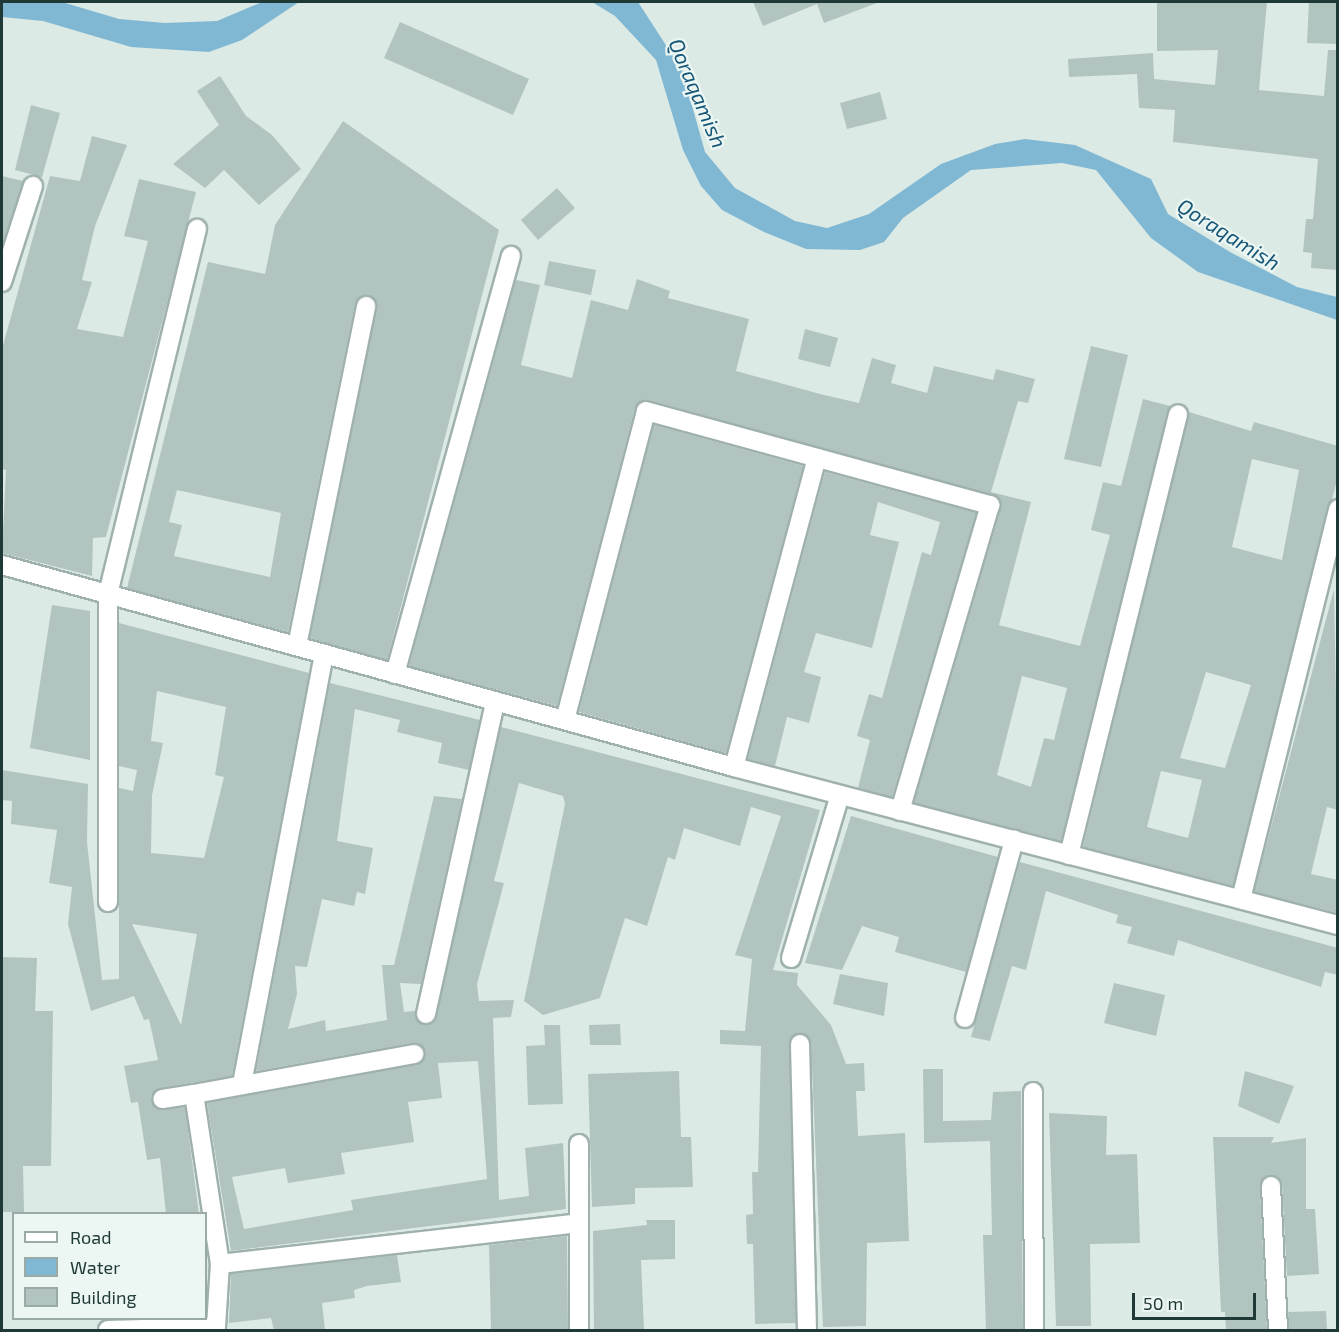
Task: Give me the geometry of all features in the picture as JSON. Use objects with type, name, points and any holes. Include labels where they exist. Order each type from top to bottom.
[{"type":"street","points":[[2,282],[33,186]]},
{"type":"street","points":[[108,902],[108,594],[196,229]]},
{"type":"street","points":[[395,674],[511,256]]},
{"type":"street","points":[[297,646],[366,306]]},
{"type":"street","points":[[565,720],[646,411],[990,505],[900,811]]},
{"type":"street","points":[[1070,855],[1179,414]]},
{"type":"street","points":[[734,767],[817,458]]},
{"type":"street","points":[[1241,899],[1338,509]]},
{"type":"street","points":[[2,564],[495,703],[1338,925]]},
{"type":"street","points":[[242,1084],[324,654]]},
{"type":"street","points":[[426,1014],[495,703]]},
{"type":"street","points":[[791,958],[840,795]]},
{"type":"street","points":[[965,1018],[1014,840]]},
{"type":"street","points":[[800,1044],[807,1330]]},
{"type":"street","points":[[162,1099],[414,1054]]},
{"type":"street","points":[[1033,1092],[1035,1330]]},
{"type":"street","points":[[108,1330],[216,1327],[220,1264],[194,1095]]},
{"type":"street","points":[[579,1144],[579,1330]]},
{"type":"street","points":[[1271,1186],[1278,1330]]},
{"type":"street","points":[[220,1264],[579,1223]]},
{"type":"water","points":[[2,2],[62,2],[119,19],[165,23],[217,21],[262,2],[299,2],[242,40],[209,52],[131,47],[43,21],[2,17]]},
{"type":"water","points":[[592,2],[638,2],[682,70],[705,152],[735,188],[795,221],[827,228],[869,214],[941,164],[995,144],[1025,139],[1075,145],[1151,179],[1168,214],[1230,252],[1297,287],[1337,297],[1337,320],[1198,272],[1151,238],[1096,170],[1062,163],[971,170],[903,218],[884,242],[860,250],[806,249],[764,232],[722,210],[701,186],[683,150],[656,60],[615,16]]},
{"type":"building","points":[[753,2],[877,3],[824,23],[817,4],[763,26]]},
{"type":"building","points":[[1157,2],[1267,2],[1259,90],[1324,96],[1328,50],[1338,50],[1338,270],[1311,268],[1312,253],[1303,252],[1306,219],[1313,219],[1318,159],[1173,142],[1175,110],[1139,108],[1137,74],[1069,77],[1068,59],[1153,53],[1154,79],[1215,85],[1218,50],[1157,51]]},
{"type":"building","points":[[1309,2],[1338,2],[1338,44],[1307,43]]},
{"type":"building","points":[[400,22],[529,79],[513,115],[384,58]]},
{"type":"building","points":[[220,76],[246,116],[272,135],[301,169],[259,205],[224,170],[205,188],[173,164],[219,125],[197,91]]},
{"type":"building","points":[[880,92],[887,119],[847,129],[840,103]]},
{"type":"building","points":[[31,105],[60,113],[42,177],[15,170]]},
{"type":"building","points":[[343,121],[499,230],[387,660],[310,638],[377,308],[369,295],[355,304],[288,632],[127,588],[208,262],[265,274],[275,225]],"holes":[[[177,490],[281,513],[270,577],[174,556],[182,525],[169,522]]]},
{"type":"building","points":[[92,136],[127,145],[95,226],[82,280],[92,282],[77,329],[123,337],[148,241],[124,236],[139,179],[196,192],[106,537],[93,538],[92,576],[2,553],[6,470],[2,469],[2,349],[50,176],[80,181]]},
{"type":"building","points":[[2,176],[23,181],[3,242],[2,242]]},
{"type":"building","points":[[557,188],[575,208],[538,240],[521,220]]},
{"type":"building","points":[[549,261],[596,270],[591,295],[544,285]]},
{"type":"building","points":[[637,279],[670,291],[668,298],[749,319],[736,371],[859,403],[872,358],[896,365],[891,383],[927,393],[934,366],[993,380],[996,369],[1035,379],[1028,403],[1018,401],[991,492],[1031,502],[999,625],[1080,646],[1110,535],[1091,530],[1103,482],[1121,486],[1143,399],[1170,406],[1061,841],[914,803],[1001,508],[998,498],[649,400],[635,408],[557,706],[409,666],[516,280],[540,285],[521,365],[572,378],[591,300],[628,310]],"holes":[[[1022,676],[1067,688],[1054,740],[1044,738],[1031,787],[997,775]]]},
{"type":"building","points":[[805,329],[838,338],[830,367],[798,359]]},
{"type":"building","points":[[1091,346],[1128,355],[1101,467],[1064,459]]},
{"type":"building","points":[[1189,412],[1251,431],[1254,422],[1338,446],[1338,476],[1233,886],[1083,847]],"holes":[[[1252,459],[1299,470],[1282,560],[1232,547]],[[1206,672],[1251,685],[1225,768],[1180,758]],[[1161,771],[1202,780],[1188,838],[1147,827]]]},
{"type":"building","points":[[654,425],[803,466],[726,753],[579,712]]},
{"type":"building","points":[[825,472],[976,513],[892,797],[858,788],[870,740],[857,736],[869,694],[882,698],[922,552],[931,555],[940,522],[878,502],[870,535],[899,542],[872,648],[816,633],[804,672],[821,677],[809,723],[787,717],[775,766],[748,759]]},
{"type":"building","points":[[1334,589],[1338,810],[1327,807],[1311,874],[1338,880],[1338,913],[1254,892]]},
{"type":"building","points":[[52,605],[90,611],[90,760],[30,748]]},
{"type":"building","points":[[119,623],[309,673],[232,1076],[160,1088],[151,1096],[159,1110],[185,1107],[199,1212],[166,1212],[160,1158],[147,1160],[138,1102],[131,1103],[124,1066],[158,1060],[149,1019],[144,1020],[134,996],[91,1011],[68,924],[72,887],[49,883],[57,830],[11,824],[12,801],[2,800],[2,770],[88,784],[87,842],[102,980],[119,979],[119,788],[133,791],[137,770],[119,766]],"holes":[[[157,691],[226,707],[215,775],[224,777],[204,858],[151,853],[152,795],[163,743],[151,741]],[[132,924],[197,934],[181,1025]]]},
{"type":"building","points":[[330,683],[480,720],[469,770],[438,763],[442,743],[397,732],[400,720],[355,709],[337,841],[373,848],[365,894],[357,892],[354,906],[322,899],[307,967],[295,966],[297,994],[288,1029],[325,1020],[326,1031],[387,1020],[382,965],[394,965],[434,796],[462,799],[421,984],[400,983],[404,1012],[415,1011],[423,1025],[435,1021],[501,727],[820,810],[773,970],[798,973],[797,985],[831,1025],[846,1064],[864,1063],[865,1091],[856,1091],[858,1136],[905,1133],[909,1241],[867,1243],[866,1326],[823,1327],[811,1044],[800,1033],[789,1044],[796,1323],[755,1324],[753,1244],[747,1244],[746,1215],[753,1214],[752,1172],[758,1172],[761,1046],[720,1044],[720,1030],[745,1031],[752,959],[735,955],[781,816],[751,807],[740,846],[684,828],[675,860],[668,857],[647,926],[625,918],[600,998],[543,1015],[524,1001],[565,804],[563,796],[519,783],[494,881],[504,883],[477,984],[479,1001],[514,1000],[511,1017],[493,1018],[499,1200],[529,1196],[525,1148],[563,1143],[566,1209],[231,1251],[207,1103],[416,1065],[425,1057],[422,1046],[412,1043],[256,1071]],"holes":[[[478,1061],[487,1179],[351,1200],[353,1210],[244,1229],[232,1177],[285,1168],[288,1183],[345,1174],[341,1153],[414,1142],[408,1102],[442,1098],[438,1063]]]},
{"type":"building","points":[[851,816],[998,857],[966,972],[895,952],[899,937],[862,926],[842,970],[805,963]]},
{"type":"building","points":[[1020,862],[1338,948],[1338,975],[1325,972],[1321,987],[1178,940],[1174,956],[1127,943],[1132,927],[1116,923],[1118,915],[1046,891],[1026,970],[1012,966],[990,1041],[971,1037]]},
{"type":"building","points":[[2,957],[37,958],[35,1011],[53,1011],[51,1166],[23,1166],[24,1212],[2,1212]]},
{"type":"building","points":[[840,974],[888,983],[884,1016],[833,1004]]},
{"type":"building","points":[[1114,983],[1165,995],[1156,1036],[1104,1023]]},
{"type":"building","points":[[620,1024],[621,1045],[590,1045],[589,1025]]},
{"type":"building","points":[[544,1025],[560,1025],[563,1104],[528,1105],[526,1046],[545,1045]]},
{"type":"building","points":[[923,1069],[943,1069],[943,1121],[991,1120],[993,1092],[1021,1091],[1023,1330],[986,1330],[983,1235],[992,1235],[990,1141],[924,1143]]},
{"type":"building","points":[[679,1071],[681,1137],[691,1137],[693,1187],[635,1188],[635,1204],[592,1207],[588,1074]]},
{"type":"building","points":[[1245,1071],[1294,1086],[1279,1124],[1238,1106]]},
{"type":"building","points":[[1049,1113],[1107,1116],[1106,1155],[1137,1154],[1140,1243],[1090,1244],[1091,1326],[1056,1326]]},
{"type":"building","points":[[1213,1137],[1274,1137],[1271,1143],[1306,1138],[1306,1209],[1315,1209],[1319,1274],[1287,1276],[1282,1185],[1277,1176],[1265,1176],[1260,1187],[1267,1330],[1226,1330],[1225,1312],[1221,1312]]},
{"type":"building","points":[[646,1220],[675,1220],[675,1259],[641,1260],[644,1330],[594,1330],[593,1231],[647,1225]]},
{"type":"building","points":[[567,1236],[568,1330],[491,1330],[489,1245]]},
{"type":"building","points":[[397,1255],[401,1282],[367,1286],[354,1290],[355,1298],[322,1303],[325,1330],[274,1330],[271,1318],[229,1323],[231,1274]]},
{"type":"building","points":[[1326,1311],[1327,1330],[1289,1330],[1288,1312]]},
{"type":"water label","name":"Qoraqamish","points":[[698,93]]},
{"type":"water label","name":"Qoraqamish","points":[[1229,234]]}]
